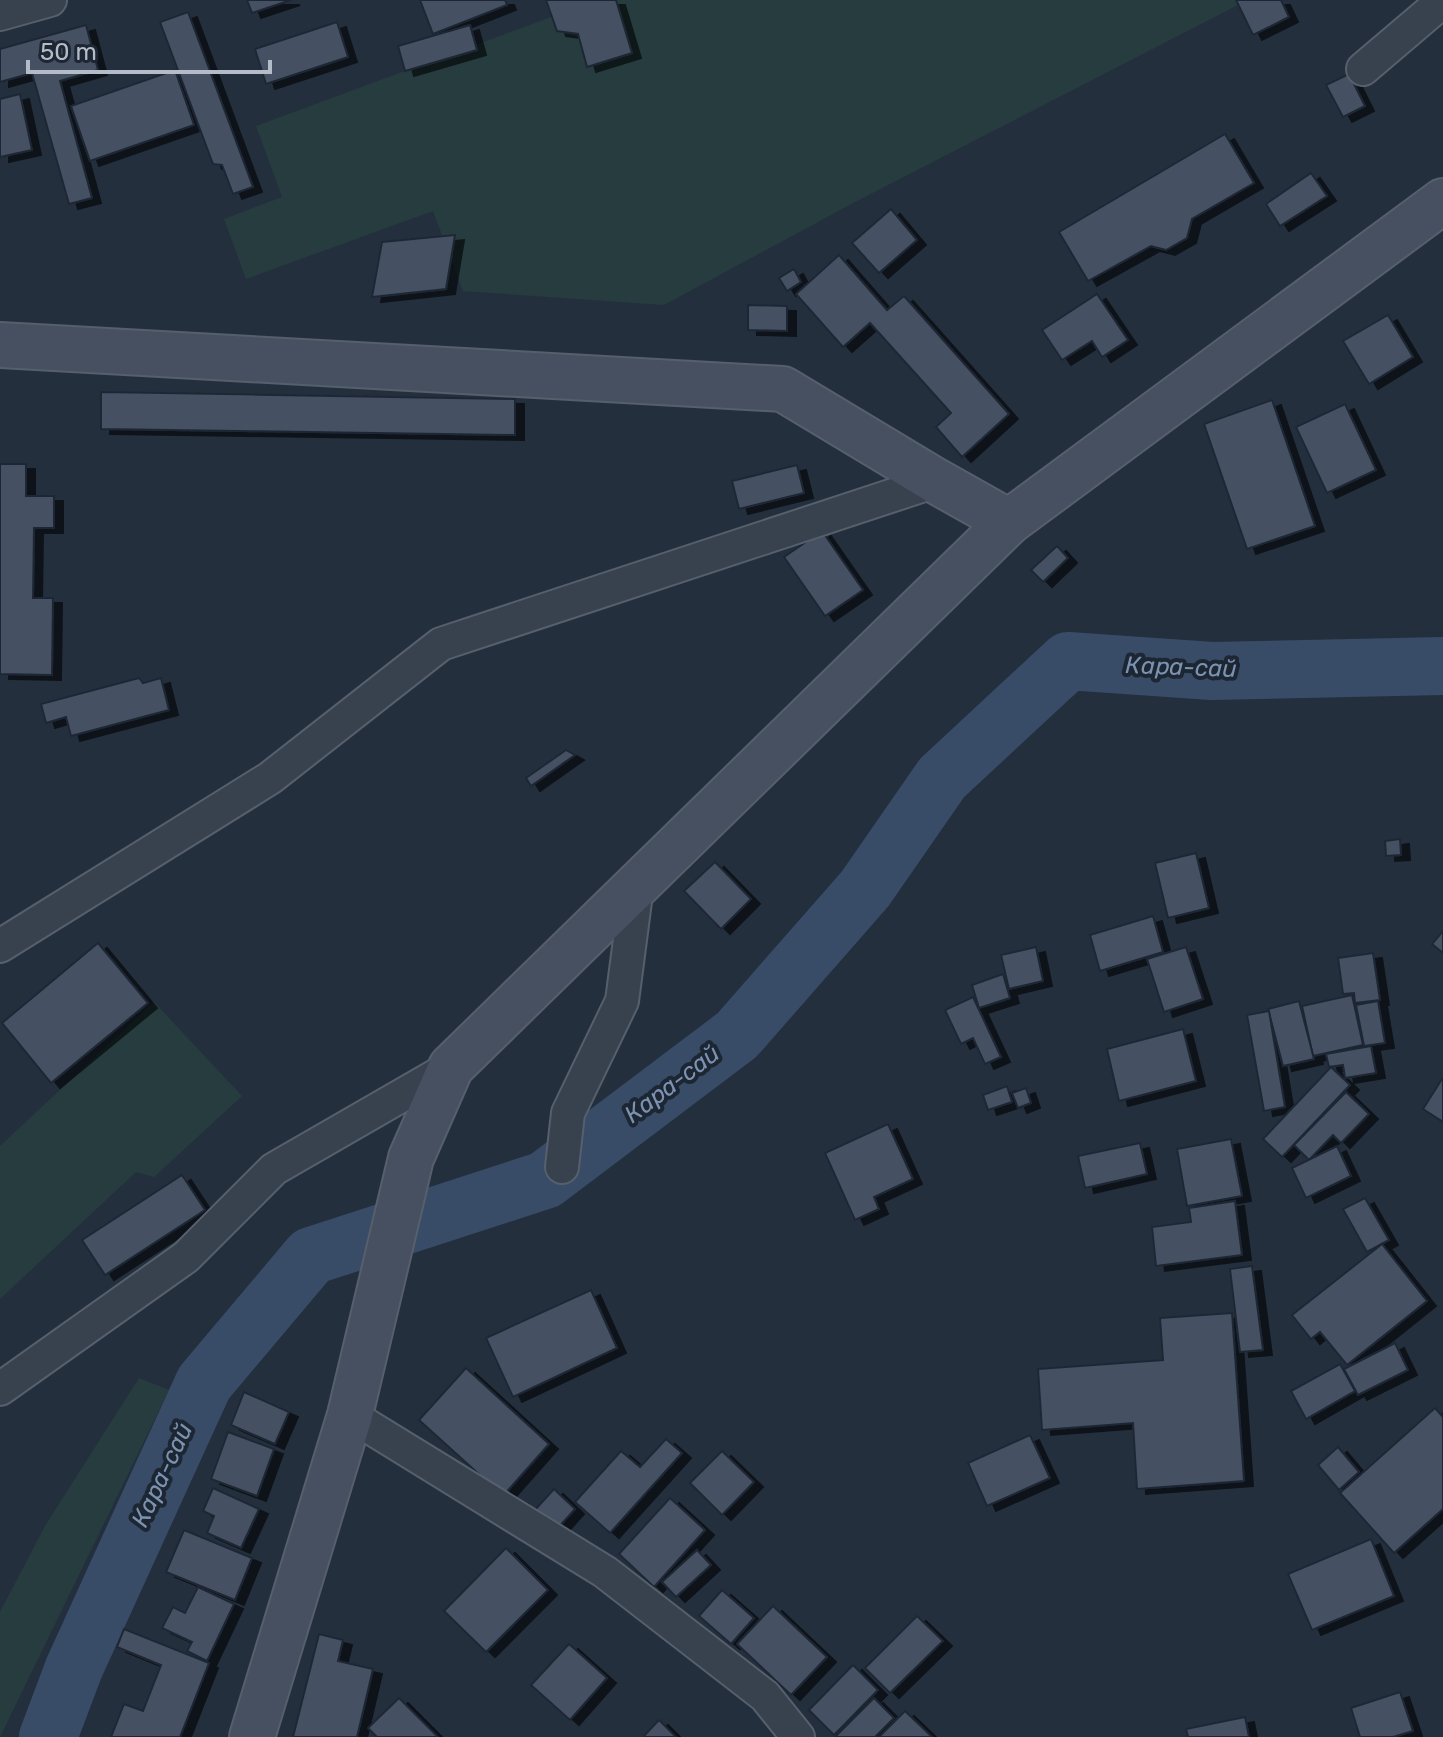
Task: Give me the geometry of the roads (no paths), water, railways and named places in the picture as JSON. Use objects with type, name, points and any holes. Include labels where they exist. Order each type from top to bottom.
[{"type":"main road","points":[[252,1737],[350,1415],[411,1158],[451,1067],[1009,522],[1443,201]]},
{"type":"main road","points":[[0,345],[783,389],[1009,522]]},
{"type":"street","points":[[1363,69],[1443,1]]},
{"type":"street","points":[[0,946],[270,778],[441,644],[936,481]]},
{"type":"street","points":[[562,1167],[568,1113],[622,1001],[637,886]]},
{"type":"street","points":[[0,1389],[186,1257],[274,1169],[451,1067]]},
{"type":"street","points":[[350,1415],[605,1572],[765,1696],[798,1737]]},
{"type":"waterway","name":"Кара-сай","points":[[48,1737],[74,1668],[204,1383],[311,1256],[545,1180],[737,1035],[865,889],[942,778],[1068,661],[1212,671],[1443,666]]}]
